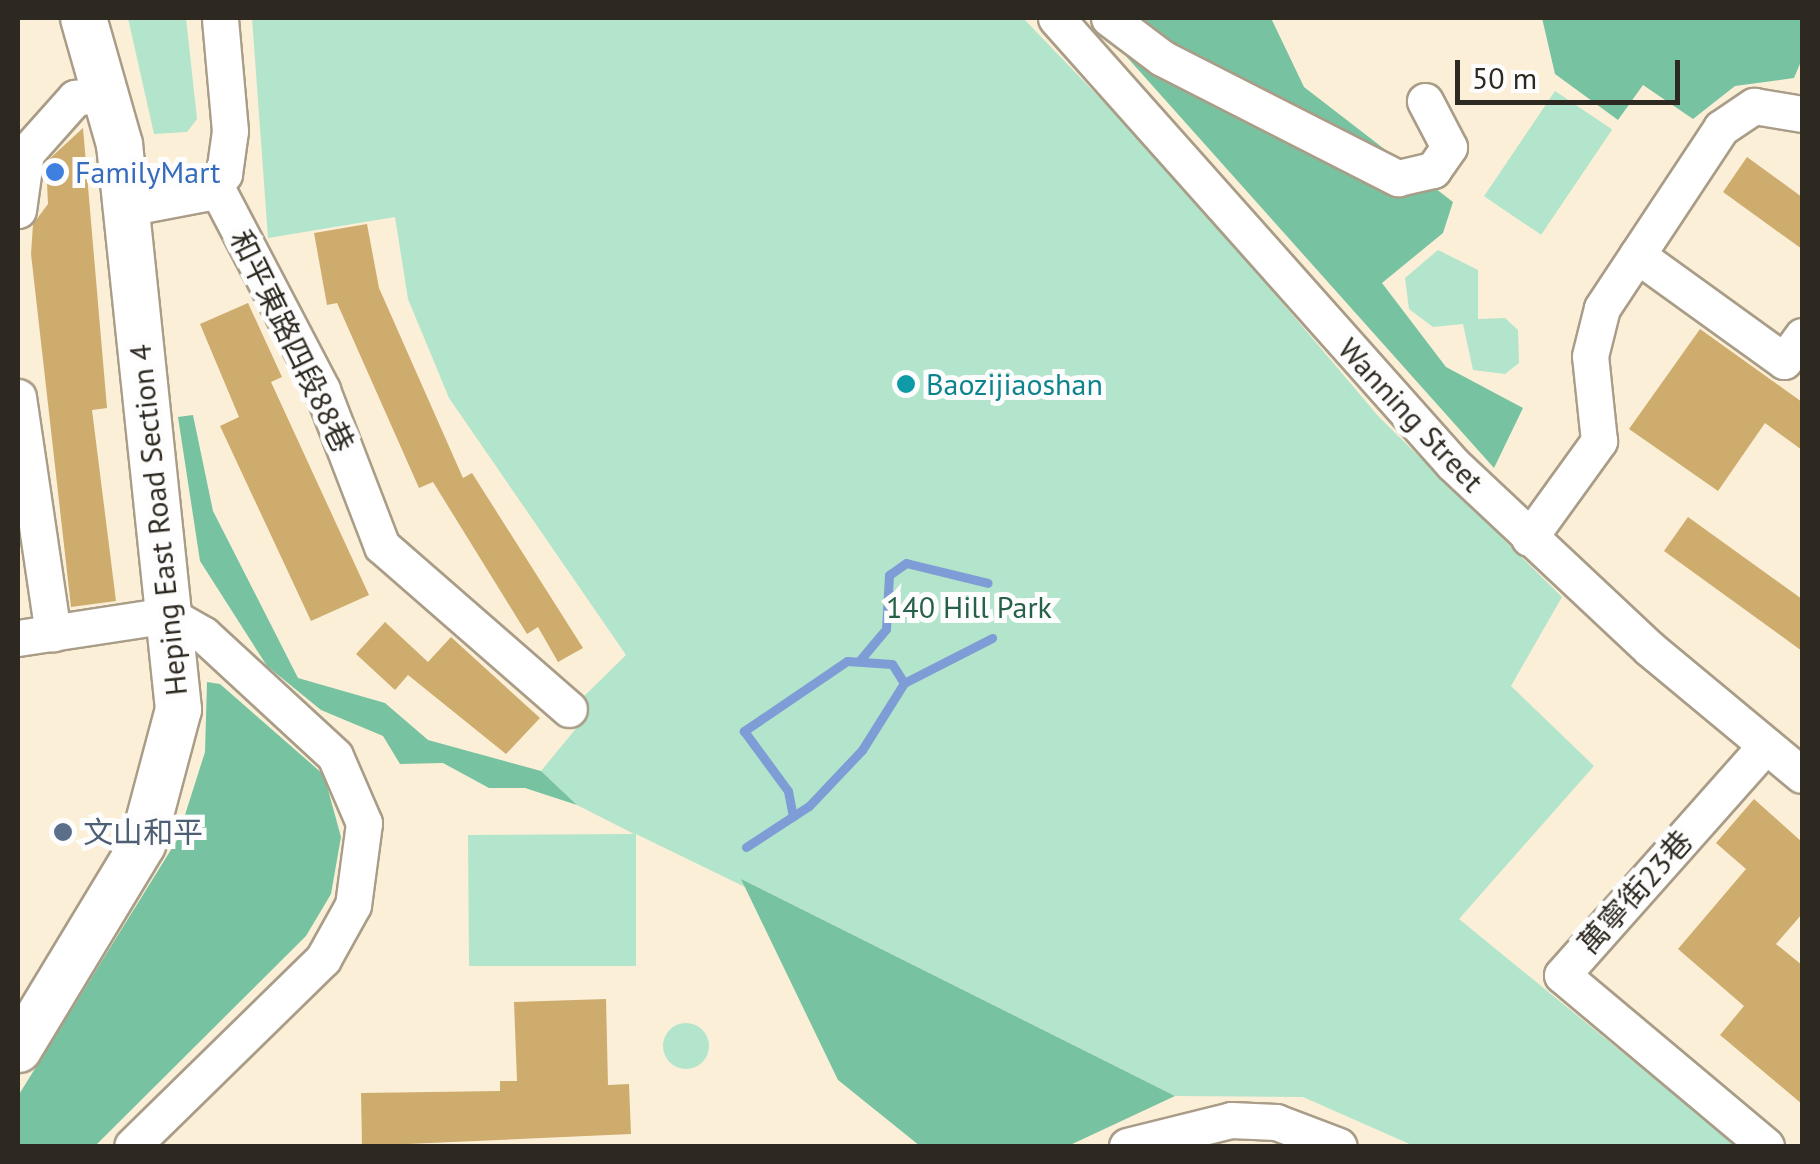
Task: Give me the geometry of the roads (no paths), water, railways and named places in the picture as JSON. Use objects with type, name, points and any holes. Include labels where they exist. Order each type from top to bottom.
[{"type":"main road","name":"Heping East Road Section 4","points":[[18,1049],[156,807],[178,709],[126,208],[109,93],[82,18]]},
{"type":"street","points":[[126,208],[216,184],[230,131],[220,18]]},
{"type":"street","name":"Wanning Street","points":[[1056,18],[1385,391],[1529,538],[1802,775]]},
{"type":"street","points":[[1109,18],[1162,58],[1398,178],[1432,170],[1448,147],[1425,102]]},
{"type":"street","points":[[18,210],[26,153],[74,98],[109,93]]},
{"type":"street","points":[[1529,538],[1599,441],[1591,334],[1637,255],[1736,114],[1775,106],[1802,114]]},
{"type":"street","name":"和平東路四段88巷","points":[[216,184],[322,390],[382,546],[569,709]]},
{"type":"street","points":[[1637,255],[1784,361],[1802,336]]},
{"type":"street","points":[[18,398],[53,633]]},
{"type":"street","points":[[18,638],[169,615],[204,635],[335,756],[357,792],[364,852],[353,905],[323,959],[132,1146]]},
{"type":"street","name":"萬寧街23巷","points":[[1766,745],[1562,976],[1766,1146]]},
{"type":"street","points":[[1127,1146],[1231,1120],[1276,1122],[1339,1146]]},
{"type":"waterway","points":[[860,660],[886,629],[889,575],[906,563],[988,583]]},
{"type":"waterway","points":[[904,683],[992,638]]},
{"type":"waterway","points":[[746,847],[809,806],[862,750],[904,683],[892,664],[847,661],[744,731],[788,791],[793,817]]},
{"type":"place","name":"FamilyMart","points":[[55,172]]},
{"type":"place","name":"Baozijiaoshan","points":[[906,384]]},
{"type":"place","name":"文山和平","points":[[63,832]]},
{"type":"park label","name":"140 Hill Park","points":[[969,607]]}]
